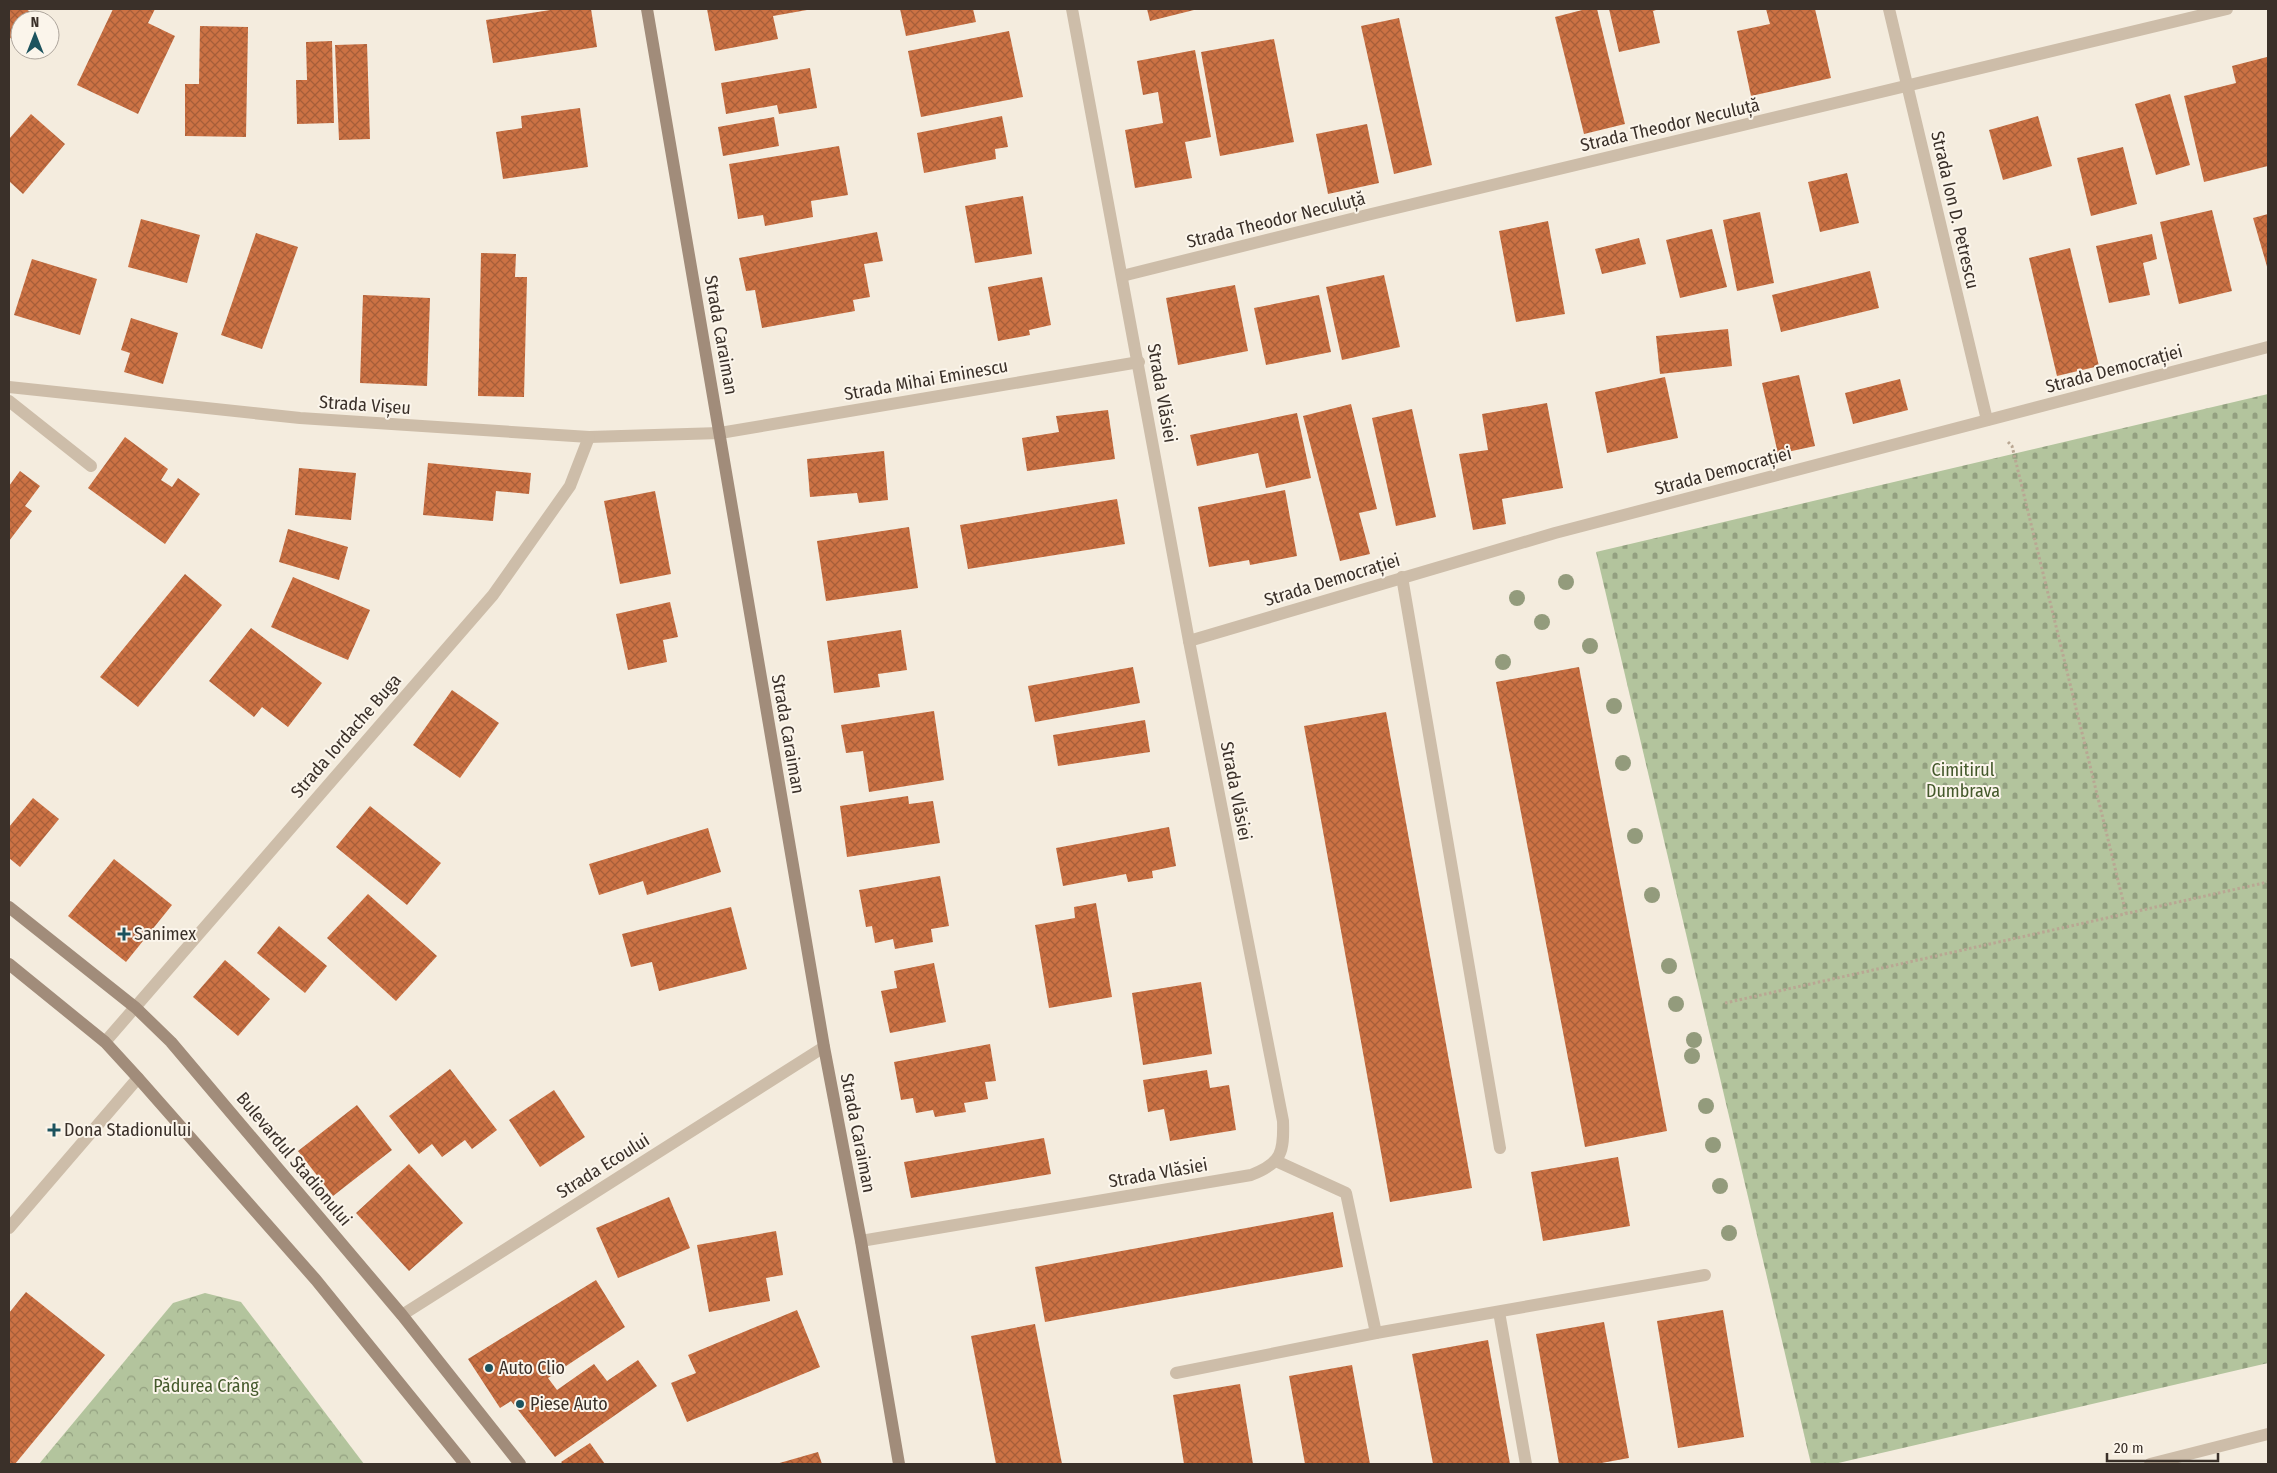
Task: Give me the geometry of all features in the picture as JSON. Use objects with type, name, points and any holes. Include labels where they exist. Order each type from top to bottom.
[{"type":"main road","name":"Strada Caraiman","points":[[647,9],[824,1047],[861,1241],[899,1464]]},
{"type":"main road","name":"Bulevardul Stadionului","points":[[9,907],[136,1008],[171,1042],[402,1315],[520,1464]]},
{"type":"main road","points":[[9,964],[105,1042],[138,1078],[316,1280],[465,1464]]},
{"type":"street","name":"Strada Vlăsiei","points":[[861,1241],[1251,1175],[1266,1170],[1276,1160],[1284,1146],[1283,1121],[1189,641],[1139,362],[1072,9]]},
{"type":"street","name":"Strada Ion D. Petrescu","points":[[1888,9],[1987,420]]},
{"type":"street","name":"Strada Theodor Neculuță","points":[[1122,276],[1363,216],[2226,9]]},
{"type":"street","name":"Strada Democrației","points":[[1189,641],[1555,532],[2268,347]]},
{"type":"street","name":"Strada Mihai Eminescu","points":[[720,433],[1139,362]]},
{"type":"street","name":"Strada Vișeu","points":[[9,387],[154,404],[300,418],[589,437],[720,433]]},
{"type":"street","points":[[9,401],[92,466]]},
{"type":"street","name":"Strada Iordache Buga","points":[[105,1042],[493,595],[570,486],[589,437]]},
{"type":"street","points":[[1402,578],[1500,1148]]},
{"type":"street","name":"Strada Ecoului","points":[[402,1315],[824,1047]]},
{"type":"street","points":[[9,1228],[138,1078]]},
{"type":"street","points":[[1276,1160],[1346,1192],[1376,1333]]},
{"type":"street","points":[[1176,1373],[1376,1333],[1705,1275]]},
{"type":"street","points":[[1499,1312],[1526,1464]]},
{"type":"street","points":[[2150,1464],[2268,1434]]},
{"type":"path","points":[[1987,420],[2012,446],[2126,913]]},
{"type":"path","points":[[1725,1003],[2268,882]]},
{"type":"green space","name":"Cimitirul Dumbrava","points":[[2268,394],[2268,1363],[1834,1464],[1811,1464],[1596,552]]},
{"type":"green space","name":"Pădurea Crâng","points":[[205,1293],[241,1302],[364,1464],[39,1464],[173,1303]]},
{"type":"building","points":[[9,9],[26,9],[27,10],[10,10],[9,37]]},
{"type":"building","points":[[113,9],[155,9],[148,23],[175,36],[138,114],[77,85]]},
{"type":"building","points":[[557,9],[591,9],[597,47],[493,63],[486,20]]},
{"type":"building","points":[[707,9],[807,10],[773,16],[778,39],[715,51]]},
{"type":"building","points":[[900,9],[973,9],[976,22],[906,36]]},
{"type":"building","points":[[1147,9],[1198,9],[1150,21]]},
{"type":"building","points":[[1586,9],[1597,9],[1625,124],[1584,134],[1555,17]]},
{"type":"building","points":[[1609,9],[1659,9],[1653,11],[1660,43],[1619,52]]},
{"type":"building","points":[[1766,9],[1815,9],[1831,78],[1751,96],[1737,31],[1770,24]]},
{"type":"building","points":[[1399,18],[1432,165],[1394,174],[1361,26]]},
{"type":"building","points":[[200,26],[248,27],[246,137],[185,136],[185,84],[199,84]]},
{"type":"building","points":[[1009,31],[1023,97],[921,117],[908,51]]},
{"type":"building","points":[[1274,39],[1294,142],[1220,156],[1201,52]]},
{"type":"building","points":[[332,41],[334,123],[297,124],[296,80],[307,80],[306,42]]},
{"type":"building","points":[[367,44],[370,139],[339,140],[335,45]]},
{"type":"building","points":[[1195,50],[1211,137],[1185,142],[1192,178],[1135,188],[1125,130],[1163,123],[1158,92],[1143,95],[1137,61]]},
{"type":"building","points":[[2267,57],[2268,166],[2204,182],[2184,96],[2236,83],[2232,66]]},
{"type":"building","points":[[810,68],[817,108],[779,114],[777,105],[726,114],[721,83]]},
{"type":"building","points":[[2170,94],[2190,165],[2156,175],[2135,104]]},
{"type":"building","points":[[580,108],[588,167],[503,179],[496,132],[522,128],[521,116]]},
{"type":"building","points":[[31,114],[65,144],[23,194],[9,181],[9,139]]},
{"type":"building","points":[[1002,116],[1008,147],[995,149],[996,159],[924,173],[917,133]]},
{"type":"building","points":[[2038,116],[2052,166],[2003,180],[1989,130]]},
{"type":"building","points":[[774,117],[779,146],[723,156],[718,127]]},
{"type":"building","points":[[1367,124],[1379,183],[1328,194],[1316,134]]},
{"type":"building","points":[[839,146],[848,195],[811,201],[813,217],[765,226],[763,215],[738,219],[729,164]]},
{"type":"building","points":[[2123,147],[2137,204],[2091,216],[2077,158]]},
{"type":"building","points":[[1847,173],[1859,223],[1820,232],[1808,182]]},
{"type":"building","points":[[1023,196],[1032,254],[975,263],[965,206]]},
{"type":"building","points":[[2212,210],[2232,291],[2179,304],[2160,222]]},
{"type":"building","points":[[1760,212],[1774,283],[1737,291],[1723,220]]},
{"type":"building","points":[[2268,214],[2268,270],[2253,218]]},
{"type":"building","points":[[141,219],[200,235],[187,283],[128,267]]},
{"type":"building","points":[[1548,221],[1565,314],[1516,322],[1499,231]]},
{"type":"building","points":[[1712,229],[1727,287],[1680,298],[1666,240]]},
{"type":"building","points":[[877,232],[883,261],[864,264],[870,297],[853,300],[855,311],[762,328],[755,290],[746,291],[739,258]]},
{"type":"building","points":[[256,233],[298,247],[262,349],[221,335]]},
{"type":"building","points":[[2152,234],[2157,259],[2143,263],[2150,295],[2109,303],[2096,246]]},
{"type":"building","points":[[1639,238],[1646,264],[1602,274],[1595,249]]},
{"type":"building","points":[[2070,248],[2099,366],[2057,376],[2029,258]]},
{"type":"building","points":[[481,253],[516,254],[515,277],[527,277],[524,397],[478,396]]},
{"type":"building","points":[[32,259],[97,279],[80,335],[14,315]]},
{"type":"building","points":[[1870,271],[1879,308],[1781,332],[1772,295]]},
{"type":"building","points":[[1384,275],[1400,347],[1342,360],[1326,287]]},
{"type":"building","points":[[1042,277],[1051,325],[1029,330],[1030,335],[998,341],[988,287]]},
{"type":"building","points":[[1235,285],[1248,351],[1178,365],[1166,298]]},
{"type":"building","points":[[363,295],[430,298],[427,386],[360,383]]},
{"type":"building","points":[[1319,295],[1331,352],[1266,365],[1254,308]]},
{"type":"building","points":[[131,318],[178,333],[163,384],[124,372],[130,353],[121,350]]},
{"type":"building","points":[[1728,329],[1732,366],[1660,374],[1656,336]]},
{"type":"building","points":[[1799,375],[1815,446],[1778,454],[1762,383]]},
{"type":"building","points":[[1665,377],[1678,438],[1607,453],[1595,392]]},
{"type":"building","points":[[1900,379],[1908,410],[1853,424],[1845,393]]},
{"type":"building","points":[[1547,403],[1563,488],[1502,499],[1506,524],[1473,530],[1459,454],[1488,450],[1482,414]]},
{"type":"building","points":[[1351,404],[1377,509],[1359,513],[1370,554],[1340,561],[1303,416]]},
{"type":"building","points":[[1412,409],[1436,517],[1396,526],[1372,418]]},
{"type":"building","points":[[1108,410],[1115,459],[1027,471],[1022,438],[1059,432],[1056,416]]},
{"type":"building","points":[[1297,413],[1311,478],[1266,488],[1258,453],[1197,466],[1190,435]]},
{"type":"building","points":[[125,437],[168,469],[161,480],[172,487],[178,478],[200,494],[165,544],[88,488]]},
{"type":"building","points":[[884,451],[888,500],[859,503],[857,493],[810,497],[807,459]]},
{"type":"building","points":[[428,463],[531,473],[529,494],[496,491],[493,521],[423,515]]},
{"type":"building","points":[[299,468],[356,473],[351,520],[295,515]]},
{"type":"building","points":[[20,471],[40,486],[25,506],[32,511],[9,541],[9,486]]},
{"type":"building","points":[[1285,490],[1297,556],[1250,565],[1249,560],[1209,567],[1198,507]]},
{"type":"building","points":[[655,491],[671,574],[620,584],[604,501]]},
{"type":"building","points":[[1117,499],[1125,544],[968,569],[960,525]]},
{"type":"building","points":[[909,527],[918,588],[826,601],[817,541]]},
{"type":"building","points":[[288,529],[348,547],[339,580],[279,562]]},
{"type":"building","points":[[185,574],[222,605],[138,707],[100,677]]},
{"type":"building","points":[[293,577],[370,610],[348,660],[271,627]]},
{"type":"building","points":[[670,602],[678,637],[663,640],[667,662],[628,670],[616,614]]},
{"type":"building","points":[[251,628],[322,683],[288,727],[262,707],[254,717],[209,681]]},
{"type":"building","points":[[901,630],[907,670],[878,674],[880,687],[834,693],[827,641]]},
{"type":"building","points":[[1133,667],[1140,703],[1035,722],[1028,686]]},
{"type":"building","points":[[1579,667],[1667,1131],[1585,1147],[1496,682]]},
{"type":"building","points":[[452,690],[499,723],[460,778],[413,745]]},
{"type":"building","points":[[934,711],[944,780],[869,792],[863,751],[846,753],[841,725]]},
{"type":"building","points":[[1386,712],[1472,1188],[1390,1202],[1304,726]]},
{"type":"building","points":[[1145,720],[1150,752],[1058,766],[1053,735]]},
{"type":"building","points":[[908,796],[909,804],[933,801],[940,843],[847,857],[840,806]]},
{"type":"building","points":[[33,798],[59,819],[20,867],[9,858],[9,827]]},
{"type":"building","points":[[370,806],[441,863],[407,905],[336,847]]},
{"type":"building","points":[[1169,827],[1176,866],[1152,871],[1153,878],[1128,882],[1126,874],[1063,886],[1056,848]]},
{"type":"building","points":[[708,828],[721,872],[647,895],[643,881],[599,895],[589,864]]},
{"type":"building","points":[[114,859],[172,905],[126,962],[68,916]]},
{"type":"building","points":[[940,876],[949,926],[931,929],[933,942],[895,949],[893,939],[875,943],[872,926],[866,927],[859,890]]},
{"type":"building","points":[[368,894],[437,956],[396,1001],[327,938]]},
{"type":"building","points":[[1096,903],[1112,997],[1049,1008],[1035,925],[1075,918],[1074,907]]},
{"type":"building","points":[[731,907],[747,969],[659,991],[652,962],[631,967],[622,934]]},
{"type":"building","points":[[279,926],[327,966],[305,993],[257,953]]},
{"type":"building","points":[[225,960],[270,999],[238,1036],[193,997]]},
{"type":"building","points":[[934,963],[946,1022],[890,1033],[881,991],[897,988],[894,971]]},
{"type":"building","points":[[1201,982],[1212,1054],[1143,1065],[1132,993]]},
{"type":"building","points":[[990,1044],[996,1081],[985,1082],[988,1099],[964,1103],[966,1112],[935,1117],[933,1110],[916,1113],[913,1098],[901,1100],[894,1062]]},
{"type":"building","points":[[450,1069],[497,1130],[472,1149],[465,1140],[442,1157],[432,1144],[419,1154],[389,1116]]},
{"type":"building","points":[[1207,1070],[1210,1088],[1229,1085],[1236,1130],[1170,1141],[1164,1109],[1148,1112],[1143,1080]]},
{"type":"building","points":[[554,1090],[585,1137],[540,1167],[509,1120]]},
{"type":"building","points":[[357,1105],[392,1150],[333,1196],[298,1151]]},
{"type":"building","points":[[1044,1138],[1051,1174],[911,1198],[904,1162]]},
{"type":"building","points":[[1618,1157],[1630,1226],[1543,1241],[1531,1172]]},
{"type":"building","points":[[409,1164],[463,1223],[409,1271],[356,1213]]},
{"type":"building","points":[[669,1197],[690,1248],[618,1278],[596,1228]]},
{"type":"building","points":[[1333,1212],[1343,1267],[1045,1322],[1035,1267]]},
{"type":"building","points":[[776,1231],[783,1275],[766,1278],[770,1301],[709,1312],[697,1245]]},
{"type":"building","points":[[596,1280],[625,1327],[548,1378],[557,1390],[594,1364],[607,1381],[638,1360],[657,1386],[555,1457],[511,1401],[500,1408],[468,1359]]},
{"type":"building","points":[[26,1292],[105,1355],[15,1464],[9,1464],[9,1313]]},
{"type":"building","points":[[797,1310],[820,1367],[687,1422],[671,1383],[696,1373],[688,1355]]},
{"type":"building","points":[[1723,1310],[1744,1437],[1678,1448],[1657,1321]]},
{"type":"building","points":[[1604,1322],[1629,1458],[1596,1464],[1559,1464],[1536,1334]]},
{"type":"building","points":[[1035,1324],[1062,1464],[996,1464],[971,1336]]},
{"type":"building","points":[[1488,1340],[1510,1464],[1433,1464],[1412,1354]]},
{"type":"building","points":[[1352,1365],[1370,1464],[1305,1464],[1289,1376]]},
{"type":"building","points":[[1240,1384],[1253,1464],[1184,1464],[1173,1395]]},
{"type":"building","points":[[590,1443],[605,1464],[563,1464],[561,1462]]},
{"type":"building","points":[[818,1452],[822,1464],[776,1464]]},
{"type":"place","name":"Sanimex","points":[[124,934]]},
{"type":"place","name":"Dona Stadionului","points":[[54,1130]]},
{"type":"place","name":"Auto Clio","points":[[489,1368]]},
{"type":"place","name":"Piese Auto","points":[[520,1404]]}]
